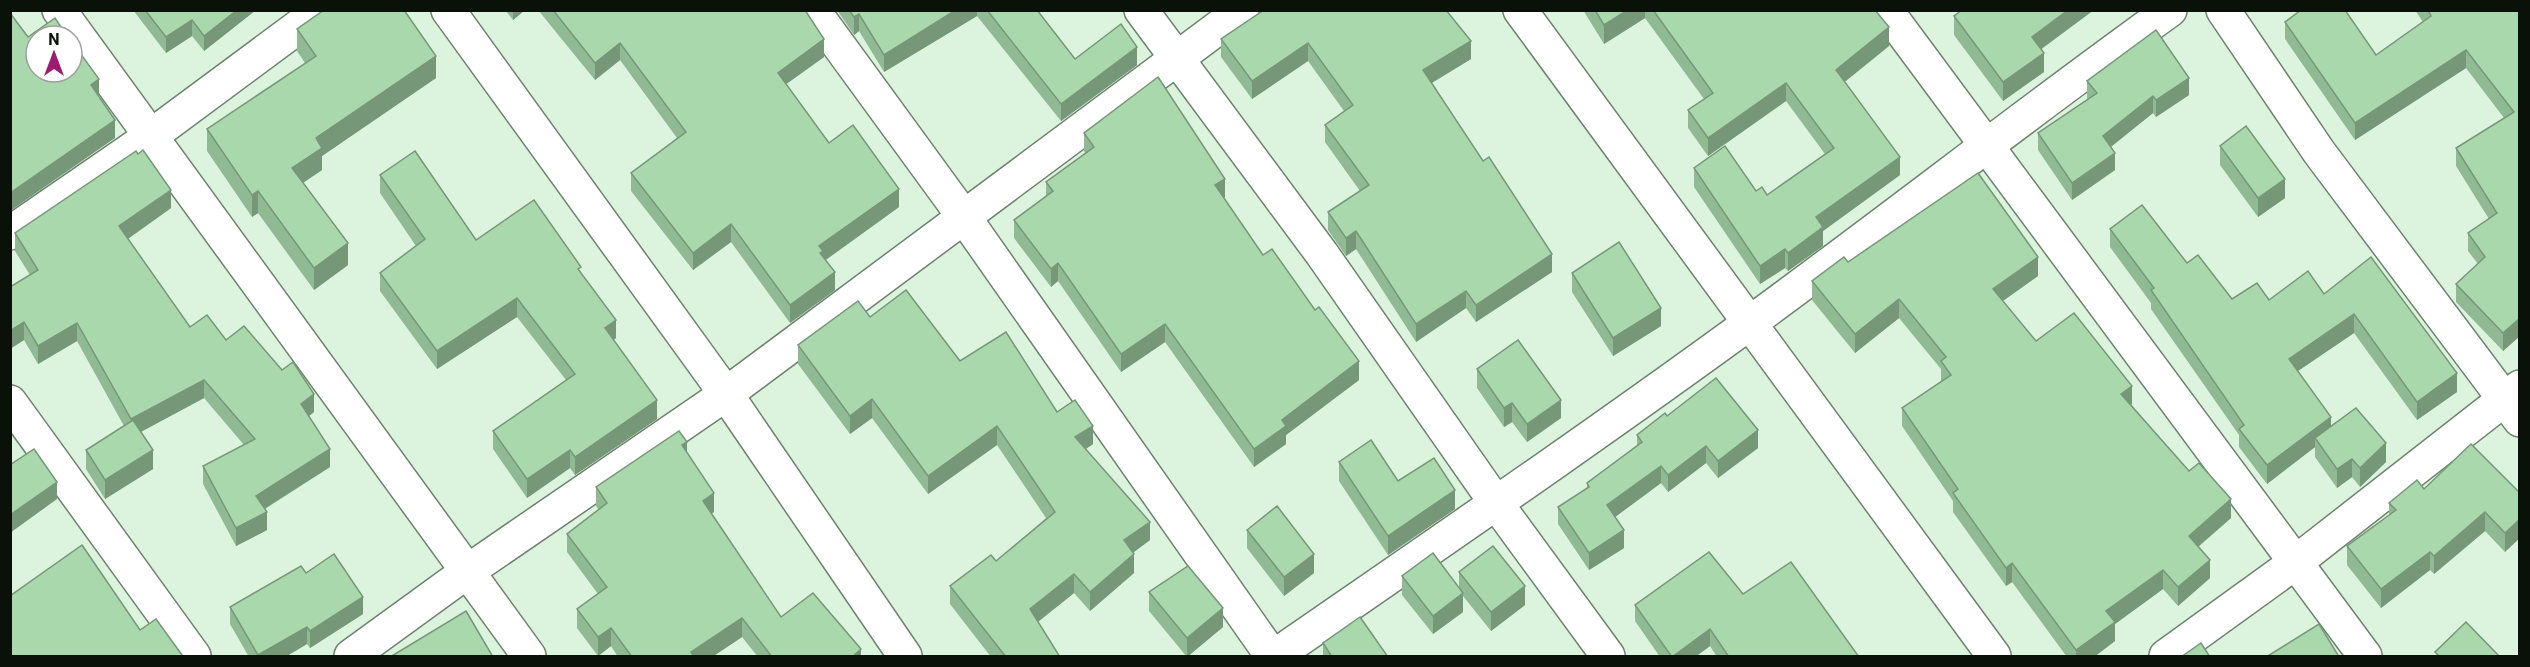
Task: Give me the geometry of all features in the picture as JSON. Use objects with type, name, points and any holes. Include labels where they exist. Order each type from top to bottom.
[{"type":"street","points":[[58,10],[529,657]]},
{"type":"street","points":[[10,233],[151,136],[321,10]]},
{"type":"street","points":[[447,10],[726,394],[905,657]]},
{"type":"street","points":[[813,10],[964,217],[1273,657],[1496,503],[1749,323],[1986,148],[2052,94],[2170,10]]},
{"type":"street","points":[[1141,10],[1322,254],[1496,503],[1608,657]]},
{"type":"street","points":[[351,657],[468,571],[726,394],[1242,10]]},
{"type":"street","points":[[1520,10],[1994,657]]},
{"type":"street","points":[[1886,10],[2365,657]]},
{"type":"street","points":[[2166,657],[2514,402],[2319,152],[2223,10]]},
{"type":"street","points":[[10,402],[194,657]]},
{"type":"building","points":[[145,10],[237,10],[204,36],[192,20],[166,37]]},
{"type":"building","points":[[324,10],[404,10],[436,56],[316,138],[322,148],[292,168],[348,243],[314,268],[258,191],[252,195],[207,129],[316,56],[297,29]]},
{"type":"building","points":[[553,10],[805,10],[824,39],[778,73],[829,143],[853,125],[899,189],[819,246],[823,251],[820,253],[835,272],[790,305],[731,224],[693,253],[631,173],[686,132],[620,43],[595,63]]},
{"type":"building","points":[[849,10],[956,10],[884,55],[859,14],[854,17]]},
{"type":"building","points":[[987,10],[1037,10],[1075,59],[1121,24],[1137,47],[1061,104]]},
{"type":"building","points":[[1264,10],[1446,10],[1471,41],[1423,70],[1483,161],[1489,157],[1552,254],[1476,305],[1466,291],[1416,324],[1356,231],[1346,238],[1328,212],[1369,185],[1325,125],[1353,105],[1308,43],[1252,81],[1221,39]]},
{"type":"building","points":[[1595,10],[1628,10],[1604,25]]},
{"type":"building","points":[[1653,10],[1875,10],[1889,27],[1836,70],[1900,157],[1816,217],[1823,227],[1788,253],[1785,249],[1760,266],[1694,168],[1725,146],[1756,191],[1762,187],[1767,195],[1834,148],[1786,83],[1708,138],[1688,110],[1713,93]]},
{"type":"building","points":[[1962,10],[2068,10],[2032,37],[2044,53],[2003,82],[1954,16]]},
{"type":"building","points":[[2301,10],[2345,10],[2376,55],[2431,16],[2428,10],[2520,11],[2520,318],[2503,333],[2456,284],[2485,257],[2468,233],[2497,213],[2456,148],[2514,112],[2466,50],[2355,123],[2285,22]]},
{"type":"building","points":[[10,13],[24,32],[24,84],[84,84],[84,58],[99,79],[91,85],[115,120],[10,193]]},
{"type":"building","points":[[55,18],[59,24],[46,24]]},
{"type":"building","points":[[2156,30],[2189,78],[2156,100],[2153,96],[2103,136],[2115,153],[2072,183],[2038,133],[2097,93],[2087,81]]},
{"type":"building","points":[[1158,77],[1225,179],[1215,185],[1263,255],[1272,249],[1315,310],[1319,307],[1359,361],[1282,420],[1286,426],[1254,449],[1165,324],[1121,354],[1058,263],[1051,269],[1014,220],[1053,191],[1046,182],[1094,147],[1084,133]]},
{"type":"building","points":[[2246,126],[2285,179],[2258,198],[2220,146]]},
{"type":"building","points":[[143,150],[171,190],[119,226],[190,327],[207,315],[226,340],[244,326],[282,370],[293,362],[314,394],[301,404],[330,449],[256,496],[267,512],[236,528],[203,466],[255,439],[204,380],[131,419],[77,323],[38,346],[24,322],[10,331],[10,287],[38,270],[15,233],[136,151],[138,154]]},
{"type":"building","points":[[415,151],[476,240],[534,200],[581,267],[578,269],[616,320],[605,328],[657,400],[575,457],[570,450],[527,479],[493,431],[575,374],[517,298],[437,351],[380,273],[425,239],[380,175]]},
{"type":"building","points":[[1978,173],[2038,257],[1993,289],[2036,341],[2074,313],[2132,386],[2121,394],[2189,471],[2199,463],[2231,499],[2189,536],[2210,560],[2178,587],[2163,570],[2106,611],[2115,622],[2076,650],[2012,563],[2006,568],[1953,493],[1958,489],[1902,408],[1951,375],[1941,361],[1946,357],[1899,299],[1855,334],[1812,281],[1844,257],[1848,262]]},
{"type":"building","points":[[2142,205],[2187,263],[2198,255],[2232,299],[2257,283],[2269,300],[2308,271],[2324,294],[2371,257],[2457,373],[2417,402],[2354,314],[2289,359],[2331,417],[2267,465],[2239,429],[2244,425],[2151,290],[2154,288],[2110,229]]},
{"type":"building","points":[[1619,242],[1661,308],[1613,338],[1572,273]]},
{"type":"building","points":[[906,290],[960,361],[1006,332],[1057,412],[1075,400],[1093,426],[1075,437],[1150,522],[1124,540],[1134,554],[1090,592],[1074,574],[1030,609],[1060,657],[1006,657],[950,586],[991,555],[996,561],[1055,512],[997,426],[928,476],[872,399],[850,416],[798,345],[858,301],[870,317]]},
{"type":"building","points":[[1518,340],[1561,400],[1527,424],[1512,403],[1504,408],[1477,369]]},
{"type":"building","points":[[1716,378],[1758,430],[1718,461],[1706,446],[1668,475],[1661,466],[1607,505],[1624,530],[1589,553],[1558,507],[1589,487],[1587,483],[1642,442],[1637,435],[1665,413],[1667,416]]},
{"type":"building","points":[[2356,408],[2386,443],[2360,468],[2352,459],[2337,469],[2315,438]]},
{"type":"building","points":[[133,420],[153,450],[105,480],[86,450]]},
{"type":"building","points":[[679,431],[687,442],[682,445],[714,493],[703,501],[781,617],[813,593],[861,649],[852,657],[772,657],[742,618],[691,652],[694,657],[632,657],[611,628],[598,637],[577,609],[607,587],[567,534],[607,503],[596,487]]},
{"type":"building","points":[[1371,440],[1398,481],[1434,458],[1455,490],[1388,536],[1339,462]]},
{"type":"building","points":[[2471,444],[2520,493],[2520,519],[2505,533],[2485,512],[2434,556],[2430,552],[2381,589],[2347,546],[2396,510],[2389,503],[2417,480],[2424,489]]},
{"type":"building","points":[[34,449],[57,482],[10,515],[10,465]]},
{"type":"building","points":[[1277,506],[1314,554],[1284,577],[1247,530]]},
{"type":"building","points":[[82,545],[140,630],[156,619],[182,655],[180,657],[10,657],[10,596]]},
{"type":"building","points":[[1493,546],[1525,586],[1491,612],[1459,572]]},
{"type":"building","points":[[1709,552],[1743,594],[1791,562],[1859,657],[1729,657],[1710,629],[1672,657],[1635,605]]},
{"type":"building","points":[[1433,553],[1463,593],[1433,616],[1402,576]]},
{"type":"building","points":[[334,554],[363,597],[310,631],[307,627],[258,655],[230,607],[301,566],[306,573]]},
{"type":"building","points":[[1188,566],[1223,608],[1187,638],[1149,592]]},
{"type":"building","points":[[466,611],[493,657],[390,657]]},
{"type":"building","points":[[1360,617],[1388,657],[1332,657],[1323,643]]},
{"type":"building","points":[[2466,622],[2500,657],[2440,657],[2435,652]]},
{"type":"building","points":[[2319,624],[2338,655],[2335,657],[2266,657]]},
{"type":"building","points":[[2201,643],[2210,657],[2181,657]]}]
